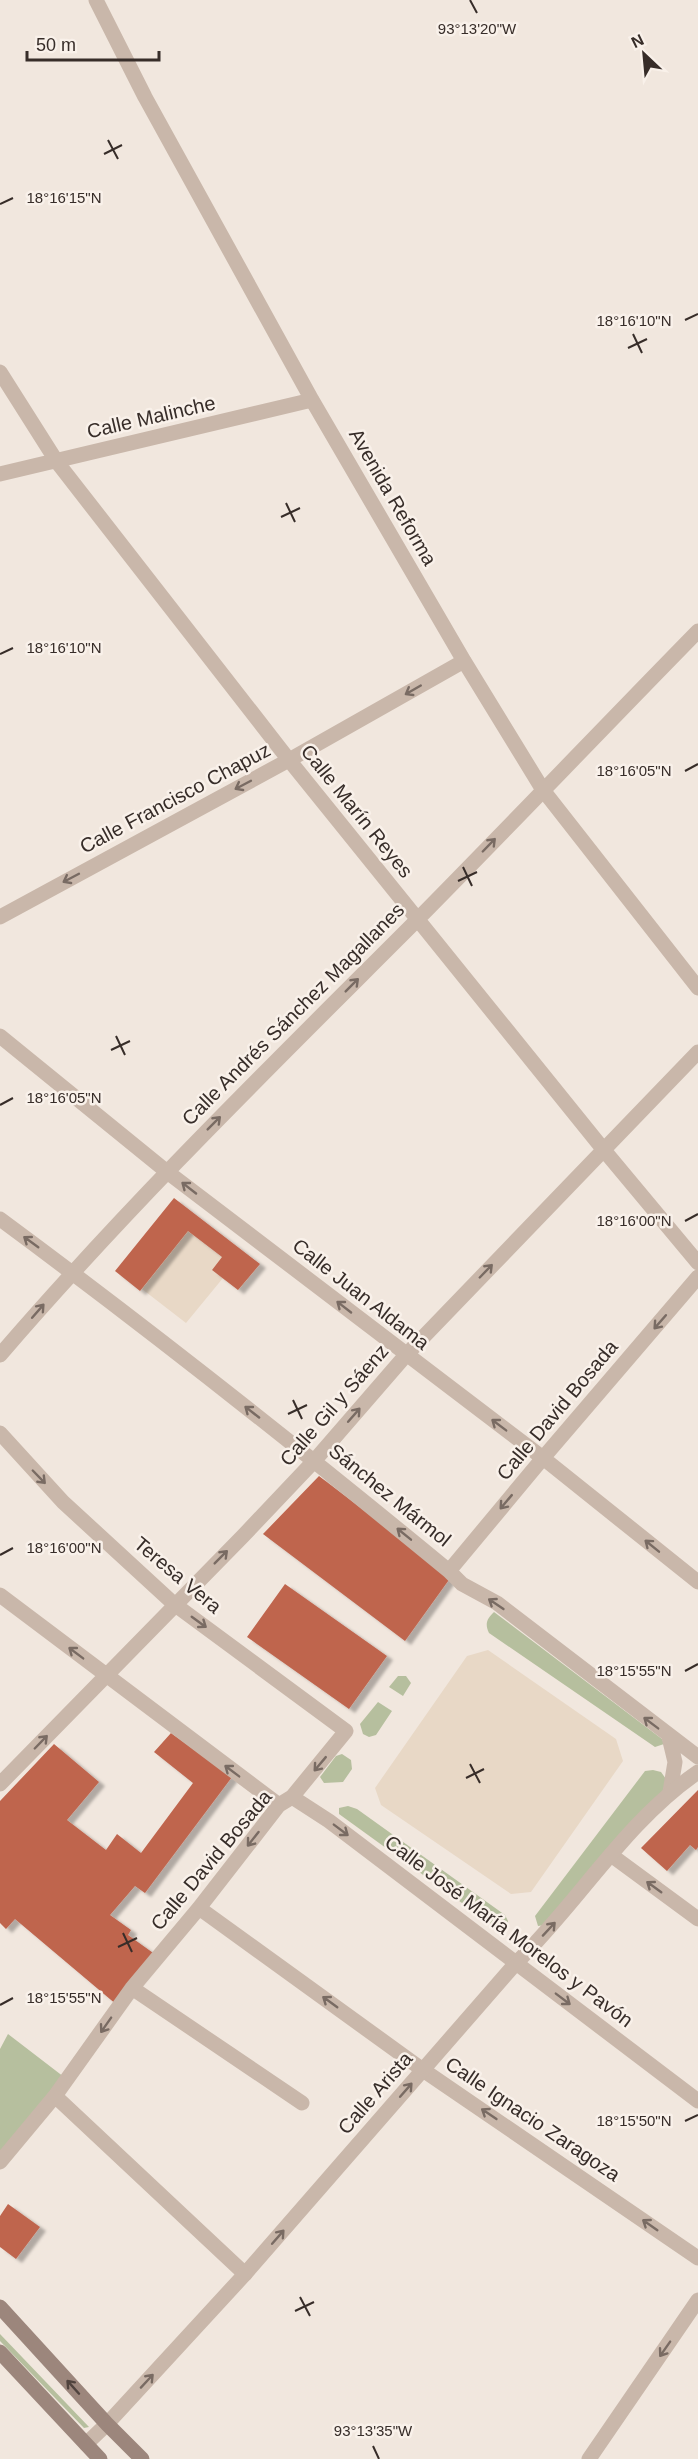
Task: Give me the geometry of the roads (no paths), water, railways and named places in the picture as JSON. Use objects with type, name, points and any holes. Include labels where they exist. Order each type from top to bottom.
[{"type":"main road","points":[[0,2307],[142,2459]]},
{"type":"main road","points":[[0,2352],[100,2459]]},
{"type":"street","name":"Avenida Reforma","points":[[96,0],[145,96],[312,400],[464,661],[543,790],[698,988]]},
{"type":"street","name":"Calle Marín Reyes","points":[[0,372],[57,462],[289,760],[698,1263]]},
{"type":"street","name":"Calle Malinche","points":[[0,474],[312,400]]},
{"type":"street","name":"Calle Andrés Sánchez Magallanes","points":[[0,1355],[72,1272],[166,1171],[418,918],[698,631]]},
{"type":"street","name":"Calle Francisco Chapuz","points":[[0,917],[289,760],[464,661]]},
{"type":"street","name":"Calle Juan Aldama","points":[[0,1036],[166,1171],[543,1458],[698,1582]]},
{"type":"street","name":"Calle Gil y Sáenz","points":[[0,1784],[315,1460],[406,1355],[698,1052]]},
{"type":"street","name":"Sánchez Mármol","points":[[0,1219],[315,1460],[462,1584],[496,1603],[698,1757]]},
{"type":"street","name":"Calle David Bosada","points":[[449,1571],[698,1277]]},
{"type":"street","name":"Teresa Vera","points":[[0,1433],[63,1502],[174,1604],[345,1729]]},
{"type":"street","name":"Calle José María Morelos y Pavón","points":[[0,1595],[105,1676],[286,1801],[329,1821],[698,2101]]},
{"type":"street","name":"Calle David Bosada","points":[[0,2162],[55,2096],[132,1988],[286,1801],[346,1733],[345,1729]]},
{"type":"street","points":[[669,1737],[675,1762],[670,1792]]},
{"type":"street","name":"Calle Arista","points":[[86,2445],[245,2274],[516,1963],[552,1927],[611,1855],[670,1792],[698,1772]]},
{"type":"street","points":[[611,1855],[698,1919]]},
{"type":"street","name":"Calle Ignacio Zaragoza","points":[[199,1908],[423,2070],[698,2258]]},
{"type":"street","points":[[132,1988],[302,2103]]},
{"type":"street","points":[[55,2096],[245,2274]]},
{"type":"street","points":[[589,2459],[698,2300]]}]
